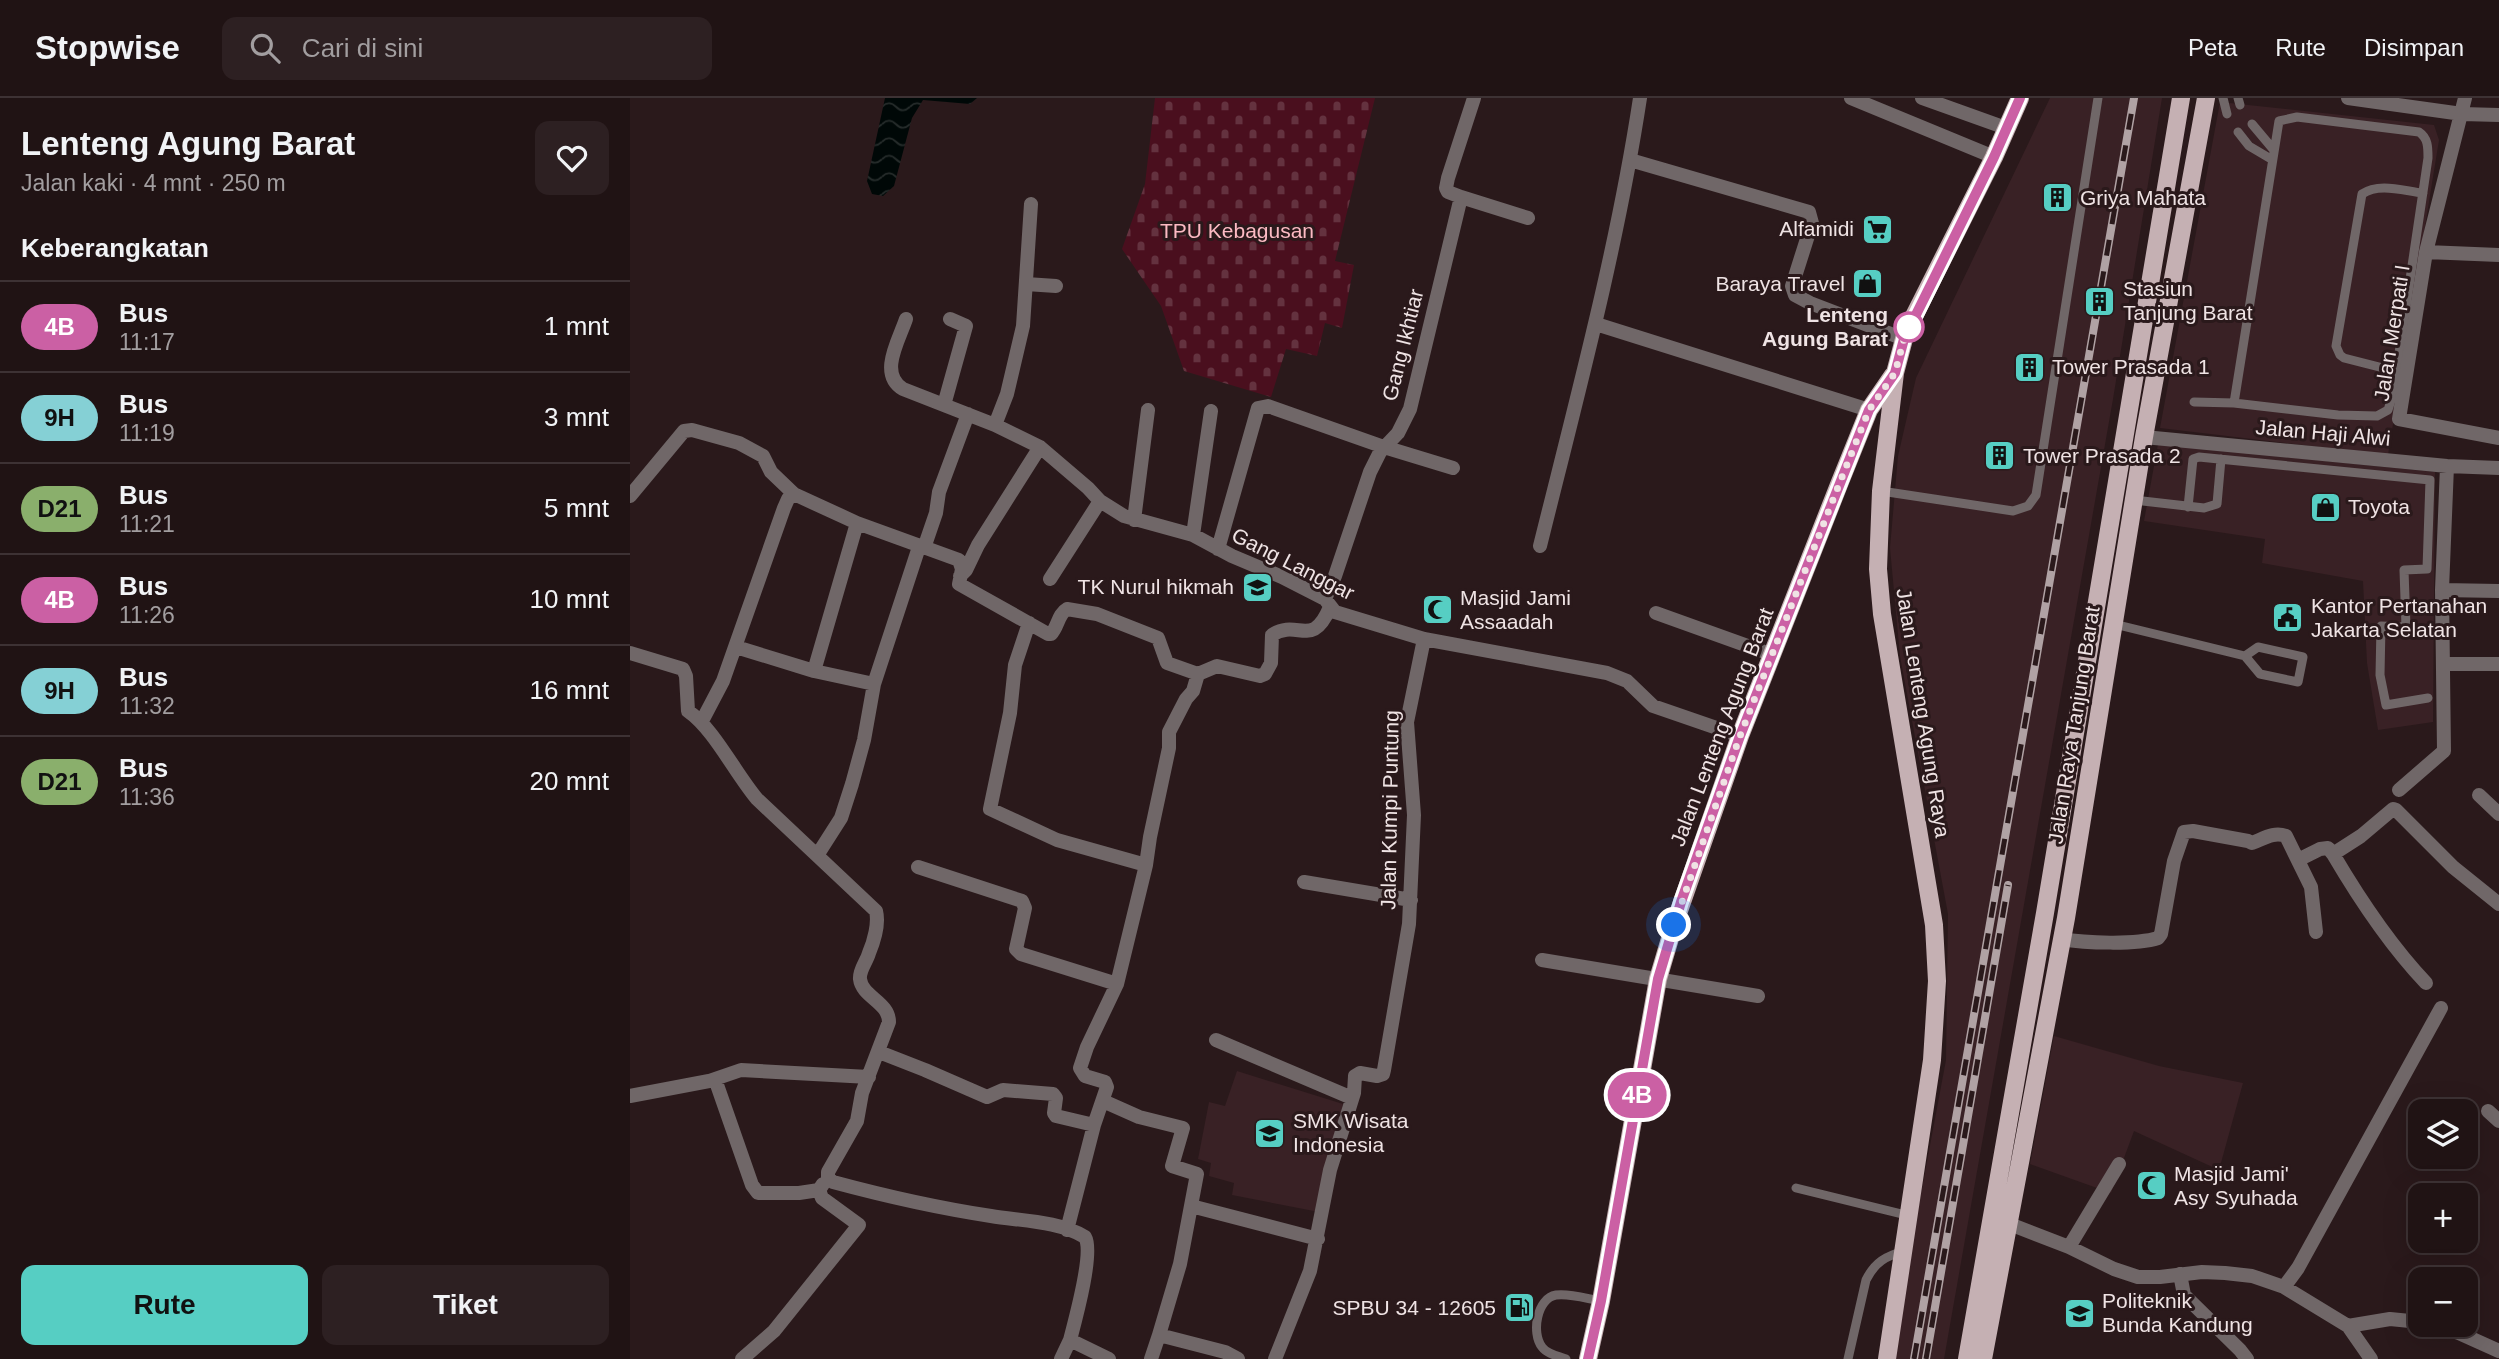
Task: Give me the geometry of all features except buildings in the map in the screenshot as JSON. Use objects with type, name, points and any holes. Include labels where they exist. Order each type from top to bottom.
[{"type":"main road","name":"Jalan Lenteng Agung Raya","points":[[1887,1359],[1932,1060],[1937,981],[1934,925],[1882,614],[1878,569],[1881,491],[1895,373],[1904,339],[1994,157],[2020,98]]},
{"type":"main road","points":[[1967,1359],[2045,913],[2181,98]]},
{"type":"main road","name":"Jalan Raya Tanjung Barat","points":[[1983,1359],[2066,918],[2144,437],[2206,98]]},
{"type":"main road","name":"Jalan Lenteng Agung Barat","points":[[1588,1359],[1601,1301],[1658,979],[1678,912],[1740,736],[1869,410],[1895,373]]},
{"type":"main road","points":[[2045,913],[2066,918]]},
{"type":"street","points":[[1474,98],[1446,188],[1448,192],[1461,197],[1528,218]]},
{"type":"street","points":[[1540,546],[1596,324],[1640,98]]},
{"type":"street","points":[[1851,98],[1994,157]]},
{"type":"street","points":[[1922,98],[2007,128]]},
{"type":"street","points":[[2348,98],[2462,114],[2499,116]]},
{"type":"street","name":"Jalan Merpati I","points":[[2465,98],[2426,253],[2399,419],[2499,438]]},
{"type":"street","points":[[1630,160],[1809,212],[1812,223],[1791,286],[1795,295],[1904,339]]},
{"type":"street","name":"Gang Ikhtiar","points":[[1327,603],[1370,472],[1384,447],[1398,433],[1409,408],[1461,197]]},
{"type":"street","points":[[995,425],[1007,394],[1023,326],[1031,204]]},
{"type":"street","name":"Jalan Merpati I","points":[[2426,253],[2499,255]]},
{"type":"street","points":[[1026,284],[1056,286]]},
{"type":"street","name":"Gang Langgar","points":[[906,319],[890,367],[894,382],[903,389],[995,425],[1040,447],[1114,511],[1134,520],[1194,535],[1350,617],[1424,639],[1607,673],[1627,681],[1653,706],[1740,736]]},
{"type":"street","points":[[944,405],[966,326],[950,319]]},
{"type":"street","points":[[1596,324],[1869,410]]},
{"type":"street","points":[[1219,549],[1258,408],[1268,406],[1453,468]]},
{"type":"street","points":[[1134,520],[1148,410]]},
{"type":"street","points":[[1194,535],[1211,411]]},
{"type":"street","points":[[818,854],[841,818],[864,740],[874,684],[936,513],[939,492],[968,414]]},
{"type":"street","points":[[630,496],[688,429],[739,443],[763,456],[771,472],[794,494],[857,523],[959,560],[962,565],[959,584],[1029,623],[1051,634],[1063,611],[1067,609],[1097,614],[1158,638],[1167,663],[1198,674],[1217,666],[1260,676],[1265,674],[1271,663],[1272,635],[1282,630],[1315,630],[1321,625],[1327,603]]},
{"type":"street","name":"Jalan Haji Alwi","points":[[2144,437],[2447,466],[2499,468]]},
{"type":"street","points":[[960,576],[1040,447]]},
{"type":"street","points":[[2399,790],[2444,751],[2442,590],[2447,466]]},
{"type":"street","points":[[701,720],[723,681],[784,508],[794,494]]},
{"type":"street","points":[[1050,579],[1100,501]]},
{"type":"street","points":[[814,671],[857,523]]},
{"type":"street","points":[[2442,590],[2499,591]]},
{"type":"street","points":[[1656,613],[1773,655]]},
{"type":"street","points":[[1029,623],[1015,665],[1010,713],[990,809],[1058,840],[1146,865]]},
{"type":"street","name":"Jalan Kumpi Puntung","points":[[1275,1359],[1310,1271],[1330,1170],[1357,1073],[1377,1076],[1383,1074],[1384,1070],[1411,900],[1414,815],[1407,722],[1424,639]]},
{"type":"street","points":[[736,647],[814,671],[874,684]]},
{"type":"street","points":[[630,653],[683,669],[686,676],[688,711],[701,720],[741,780],[757,799],[876,911],[878,918],[860,975],[862,987],[890,1016],[890,1022],[862,1093],[857,1121],[819,1190],[758,1193],[752,1185],[715,1079]]},
{"type":"street","points":[[2443,664],[2499,664]]},
{"type":"street","points":[[1067,1230],[1094,1125],[1107,1087],[1105,1082],[1084,1076],[1080,1068],[1117,984],[1146,865],[1169,748],[1169,732],[1194,688],[1198,674]]},
{"type":"street","points":[[2479,795],[2499,814]]},
{"type":"street","points":[[2333,854],[2361,836],[2393,809],[2453,867],[2499,904]]},
{"type":"street","points":[[2061,940],[2078,942],[2158,938],[2161,934],[2174,861],[2184,832],[2193,831],[2252,843],[2280,834],[2286,836],[2311,887],[2316,932]]},
{"type":"street","points":[[2298,860],[2328,848],[2399,956],[2426,983]]},
{"type":"street","points":[[918,867],[1022,901],[1025,908],[1016,942],[1016,949],[1021,954],[1117,984]]},
{"type":"street","points":[[1304,882],[1411,900]]},
{"type":"street","points":[[1542,960],[1758,996]]},
{"type":"street","points":[[2284,1287],[2305,1256],[2441,1008]]},
{"type":"street","points":[[1216,1040],[1352,1098]]},
{"type":"street","points":[[879,1052],[987,1097],[1003,1090],[1053,1094],[1056,1098],[1056,1116],[1094,1125]]},
{"type":"street","points":[[633,1095],[715,1079],[741,1070],[869,1077]]},
{"type":"street","points":[[1103,1101],[1139,1117],[1183,1128],[1172,1166],[1197,1174],[1180,1264],[1151,1359]]},
{"type":"street","points":[[2069,1247],[2119,1164]]},
{"type":"street","points":[[828,1178],[833,1182],[912,1202],[1067,1230],[1085,1237],[1088,1246],[1079,1304],[1070,1340],[1061,1359]]},
{"type":"street","points":[[745,1358],[774,1331],[859,1225],[822,1198],[819,1190]]},
{"type":"street","points":[[1191,1206],[1318,1239]]},
{"type":"street","points":[[2007,1223],[2138,1277],[2202,1272],[2252,1276],[2284,1287],[2348,1326],[2371,1359]]},
{"type":"street","points":[[2180,1274],[2184,1295],[2247,1359]]},
{"type":"street","points":[[2348,1326],[2390,1319],[2408,1321]]},
{"type":"street","points":[[1159,1335],[1225,1352],[1238,1359]]},
{"type":"street","points":[[2466,1337],[2499,1351]]},
{"type":"street","points":[[1070,1340],[1109,1359]]},
{"type":"lane","points":[[1881,491],[2013,511],[2028,506],[2036,495],[2098,98]]},
{"type":"lane","points":[[2223,98],[2227,114]]},
{"type":"lane","points":[[2194,402],[2234,403],[2338,415],[2377,416],[2386,412],[2390,407],[2428,158],[2426,139],[2419,132],[2287,117],[2279,121],[2234,403]]},
{"type":"lane","points":[[2252,124],[2273,149]]},
{"type":"lane","points":[[2238,132],[2249,146],[2271,159]]},
{"type":"lane","points":[[2395,370],[2344,358],[2336,346],[2362,194],[2372,188],[2423,193]]},
{"type":"lane","points":[[2188,507],[2193,459],[2202,457],[2430,480],[2427,569],[2404,570],[2406,627],[2381,626],[2380,675],[2386,705],[2428,698]]},
{"type":"lane","points":[[2134,499],[2204,508],[2217,504],[2221,459]]},
{"type":"lane","points":[[2114,624],[2245,656],[2260,674],[2298,682],[2303,657],[2258,647],[2245,656]]},
{"type":"lane","points":[[1796,1188],[1910,1216]]},
{"type":"lane","points":[[1848,1359],[1866,1280],[1871,1269],[1880,1260],[1905,1251]]},
{"type":"lane","points":[[1566,1359],[1545,1351],[1538,1341],[1537,1322],[1542,1306],[1547,1299],[1556,1295],[1601,1301]]},
{"type":"shaded area","points":[[2050,98],[2162,98],[2113,399],[1944,1359],[1890,1359],[1946,1060],[1948,914],[1900,656],[1890,548],[1898,456],[1916,378]]},
{"type":"shaded area","points":[[2220,102],[2434,125],[2439,140],[2388,455],[2160,428]]},
{"type":"shaded area","points":[[2158,444],[2435,472],[2433,722],[2378,730],[2367,663],[2363,581],[2262,563],[2265,539],[2144,521]]},
{"type":"shaded area","points":[[2054,1036],[2159,1066],[2243,1083],[2219,1170],[2134,1131],[2111,1193],[2030,1164]]},
{"type":"shaded area","name":"SMK Wisata Indonesia","points":[[1237,1071],[1343,1104],[1319,1212],[1232,1195],[1234,1183],[1209,1176],[1211,1163],[1198,1159],[1209,1102],[1225,1106]]},
{"type":"green space","name":"TPU Kebagusan","points":[[1155,98],[1375,98],[1335,261],[1354,265],[1342,328],[1325,323],[1317,356],[1286,349],[1271,397],[1184,371],[1161,306],[1122,249],[1145,184]]},
{"type":"water","points":[[885,98],[977,98],[970,104],[923,100],[912,118],[894,186],[883,196],[872,194],[867,181]]},
{"type":"railway","points":[[1914,1359],[2134,98]]},
{"type":"railway","points":[[1926,1359],[2008,885]]},
{"type":"bus line","name":"4B","points":[[1588,1359],[1601,1301],[1658,979],[1697,856],[1740,736],[1869,410],[1895,373],[1912,320],[1994,157],[2020,98]]},
{"type":"place","name":"Griya Mahata","points":[[2057,198]]},
{"type":"place","name":"Alfamidi","points":[[1877,229]]},
{"type":"place","name":"Baraya Travel","points":[[1868,284]]},
{"type":"place","name":"Stasiun Tanjung Barat","points":[[2100,301]]},
{"type":"place","name":"Lenteng Agung Barat","points":[[1909,327]]},
{"type":"place","name":"Tower Prasada 1","points":[[2029,367]]},
{"type":"place","name":"Tower Prasada 2","points":[[2000,456]]},
{"type":"place","name":"Toyota","points":[[2325,507]]},
{"type":"place","name":"TK Nurul hikmah","points":[[1257,587]]},
{"type":"place","name":"Masjid Jami Assaadah","points":[[1437,610]]},
{"type":"place","name":"Kantor Pertanahan Jakarta Selatan","points":[[2288,618]]},
{"type":"place","name":"SMK Wisata Indonesia","points":[[1270,1133]]},
{"type":"place","name":"Masjid Jami' Asy Syuhada","points":[[2151,1186]]},
{"type":"place","name":"SPBU 34 - 12605","points":[[1519,1308]]},
{"type":"place","name":"Politeknik Bunda Kandung","points":[[2079,1313]]},
{"type":"route","points":[[1674,925],[1740,736],[1869,410],[1895,373],[1912,320],[1909,327]]}]
